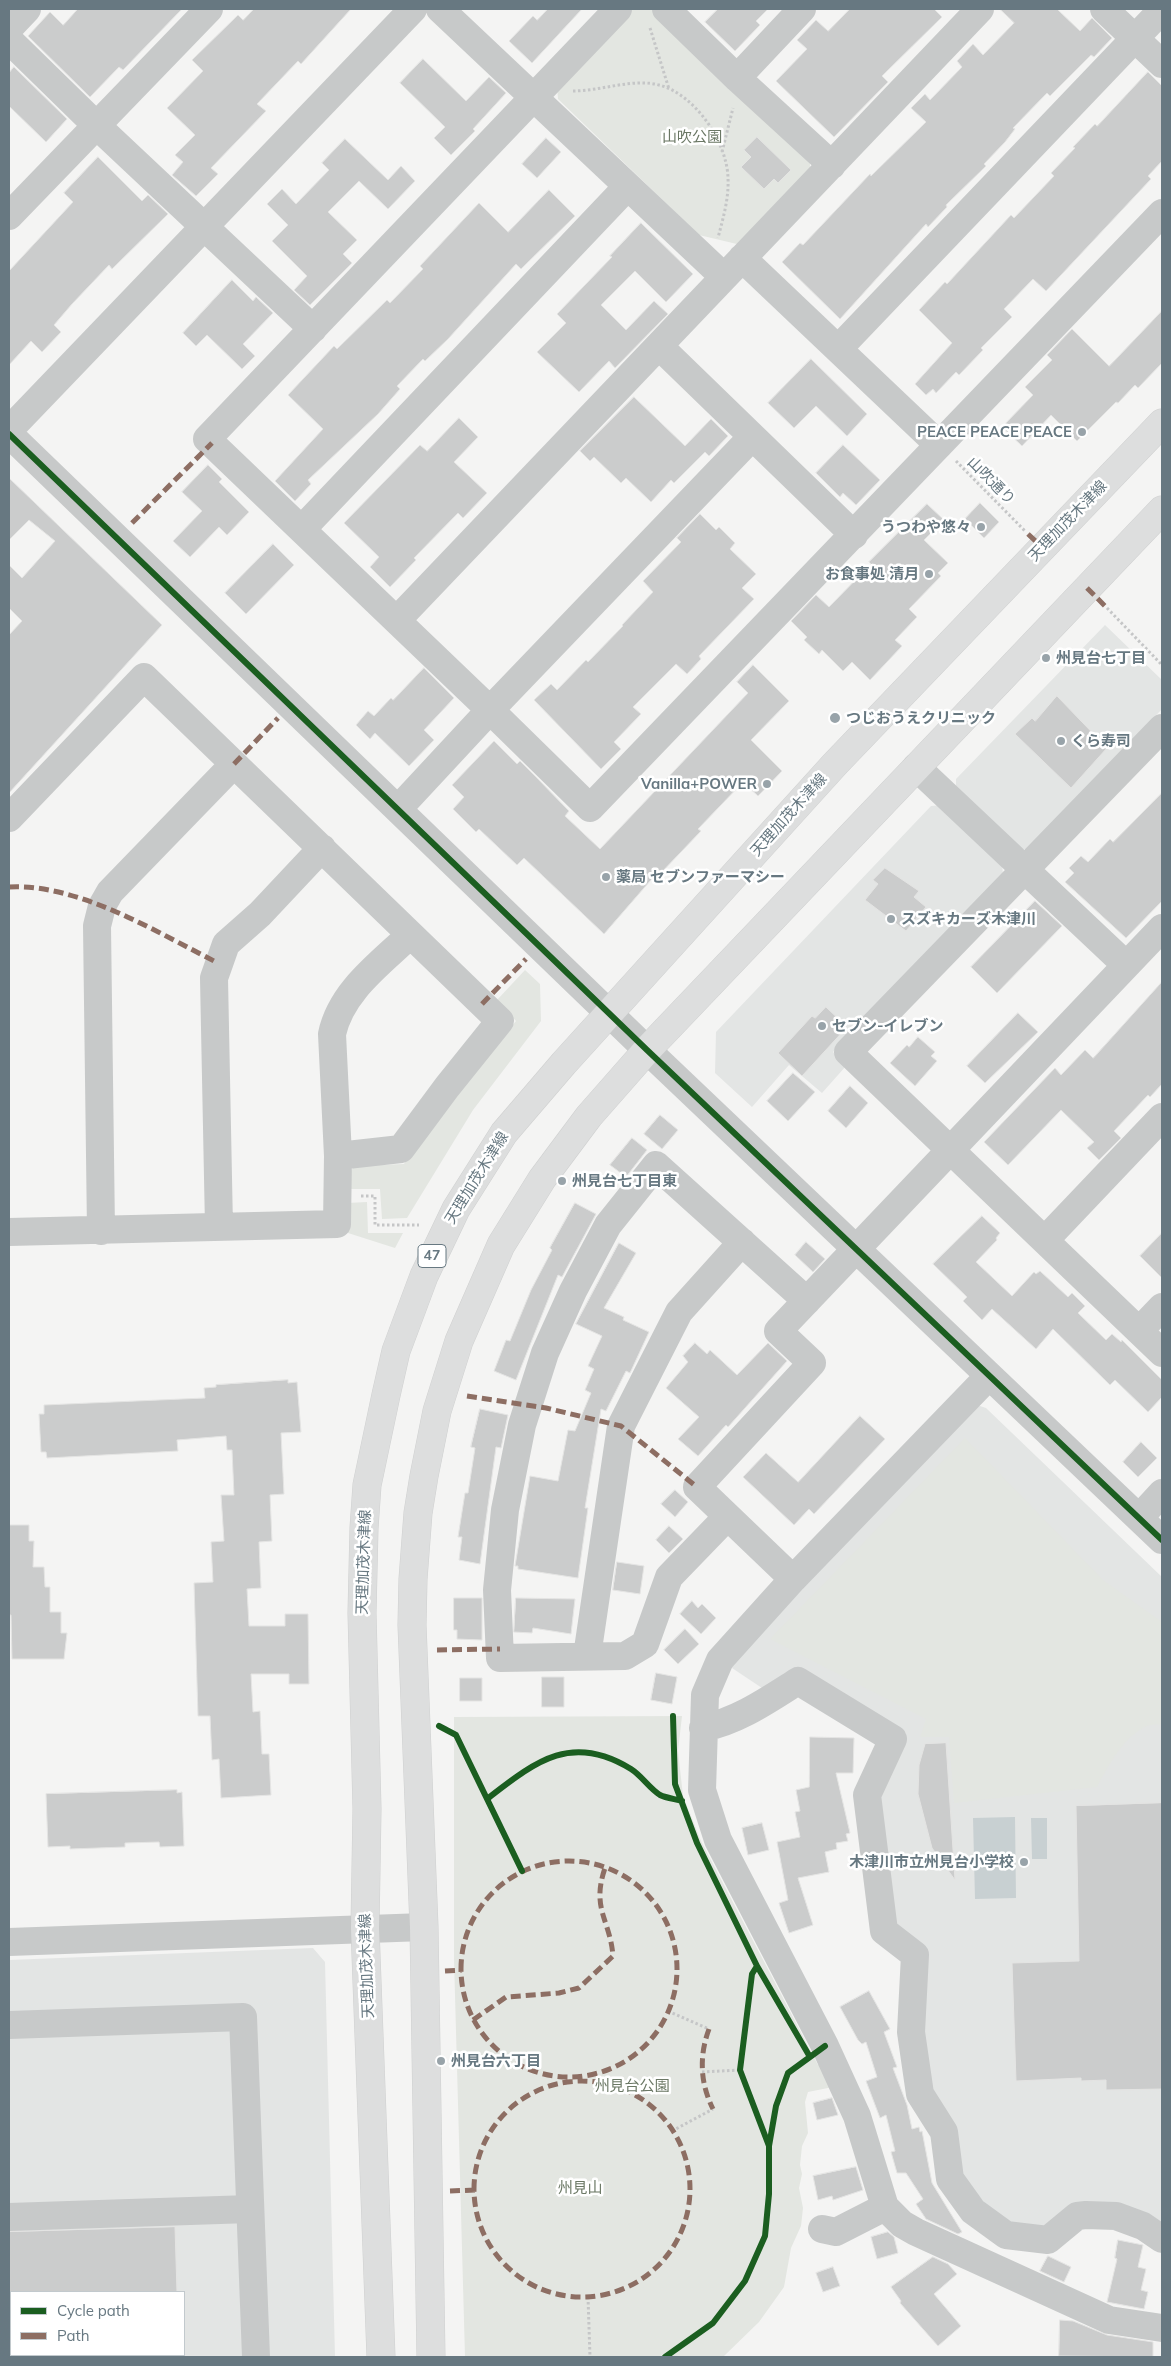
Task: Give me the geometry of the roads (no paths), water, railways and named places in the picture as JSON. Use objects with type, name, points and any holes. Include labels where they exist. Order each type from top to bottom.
[{"type":"main road","name":"天理加茂木津線","points":[[381,2357],[364,1928],[367,1809],[362,1612],[364,1528],[368,1484],[396,1351],[424,1276],[456,1209],[504,1133],[608,1012],[835,764],[1162,423]]},
{"type":"main road","points":[[431,2357],[424,1927],[414,1706],[412,1579],[418,1513],[437,1411],[459,1341],[501,1245],[542,1179],[590,1116],[647,1050],[1162,510]]},
{"type":"street","points":[[9,28],[27,9]]},
{"type":"street","points":[[9,216],[209,9]]},
{"type":"street","points":[[9,430],[413,9]]},
{"type":"street","points":[[440,9],[714,268]]},
{"type":"street","points":[[618,9],[207,439],[590,808],[1162,213]]},
{"type":"street","points":[[737,78],[802,9]]},
{"type":"street","points":[[397,620],[659,346],[714,268],[742,258],[980,9]]},
{"type":"street","points":[[1104,9],[1162,64]]},
{"type":"street","points":[[839,348],[1162,10]]},
{"type":"street","points":[[658,18],[737,78],[832,164]]},
{"type":"street","points":[[9,40],[96,125],[313,329]]},
{"type":"street","points":[[302,529],[628,187]]},
{"type":"street","points":[[742,258],[939,444]]},
{"type":"street","points":[[659,346],[854,534]]},
{"type":"street","points":[[9,434],[647,1050],[1162,1540]]},
{"type":"street","points":[[398,809],[490,710],[752,437]]},
{"type":"street","points":[[9,818],[144,677],[500,1021],[447,1087],[401,1149],[338,1156]]},
{"type":"street","points":[[1162,728],[848,1052],[1162,1353]]},
{"type":"street","points":[[101,1231],[97,926],[102,906],[110,892],[234,764]]},
{"type":"street","points":[[916,766],[1126,966]]},
{"type":"street","points":[[219,1228],[214,978],[226,944],[260,914],[322,848]]},
{"type":"street","points":[[792,1579],[697,1487],[812,1364],[778,1331],[1162,928]]},
{"type":"street","points":[[9,1232],[337,1224],[338,1156],[333,1044],[336,1018],[349,995],[410,935]]},
{"type":"street","points":[[1045,1240],[1162,1116]]},
{"type":"street","points":[[727,1517],[669,1577],[645,1644],[625,1656],[500,1658],[497,1590],[505,1510],[522,1425],[545,1353],[572,1291],[608,1225],[656,1165],[807,1301]]},
{"type":"street","points":[[588,1656],[621,1426],[679,1312],[742,1242]]},
{"type":"street","points":[[1139,1331],[1162,1307]]},
{"type":"street","points":[[989,1376],[792,1579],[720,1660],[705,1696],[702,1728],[702,1790],[718,1840],[826,2046],[857,2116],[885,2207],[902,2224],[916,2232],[1109,2320],[1162,2328]]},
{"type":"street","points":[[1139,1518],[1162,1494]]},
{"type":"street","points":[[702,1728],[730,1720],[756,1707],[798,1681],[893,1739],[867,1796],[884,1931],[915,1955],[911,2032],[920,2094],[944,2132],[950,2179],[973,2211],[1006,2235],[1048,2240],[1077,2216],[1086,2215],[1116,2216],[1143,2226],[1162,2239]]},
{"type":"street","points":[[9,1942],[424,1927]]},
{"type":"street","points":[[9,2025],[243,2016],[256,2357]]},
{"type":"street","points":[[822,2230],[836,2232],[885,2207]]},
{"type":"street","points":[[9,2217],[250,2209]]},
{"type":"place","name":"PEACE PEACE PEACE","points":[[1082,432]]},
{"type":"place","name":"うつわや悠々","points":[[981,527]]},
{"type":"place","name":"お食事処 清月","points":[[929,574]]},
{"type":"place","name":"州見台七丁目","points":[[1046,658]]},
{"type":"place","name":"つじおうえクリニック","points":[[835,718]]},
{"type":"place","name":"くら寿司","points":[[1061,741]]},
{"type":"place","name":"Vanilla+POWER","points":[[767,784]]},
{"type":"place","name":"薬局 セブンファーマシー","points":[[606,877]]},
{"type":"place","name":"スズキカーズ木津川","points":[[891,919]]},
{"type":"place","name":"セブン-イレブン","points":[[822,1026]]},
{"type":"place","name":"州見台七丁目東","points":[[562,1181]]},
{"type":"place","name":"木津川市立州見台小学校","points":[[1024,1862]]},
{"type":"place","name":"州見台六丁目","points":[[441,2061]]},
{"type":"park label","name":"山吹公園","points":[[692,137]]},
{"type":"park label","name":"州見台公園","points":[[632,2086]]},
{"type":"park label","name":"州見山","points":[[580,2188]]}]
